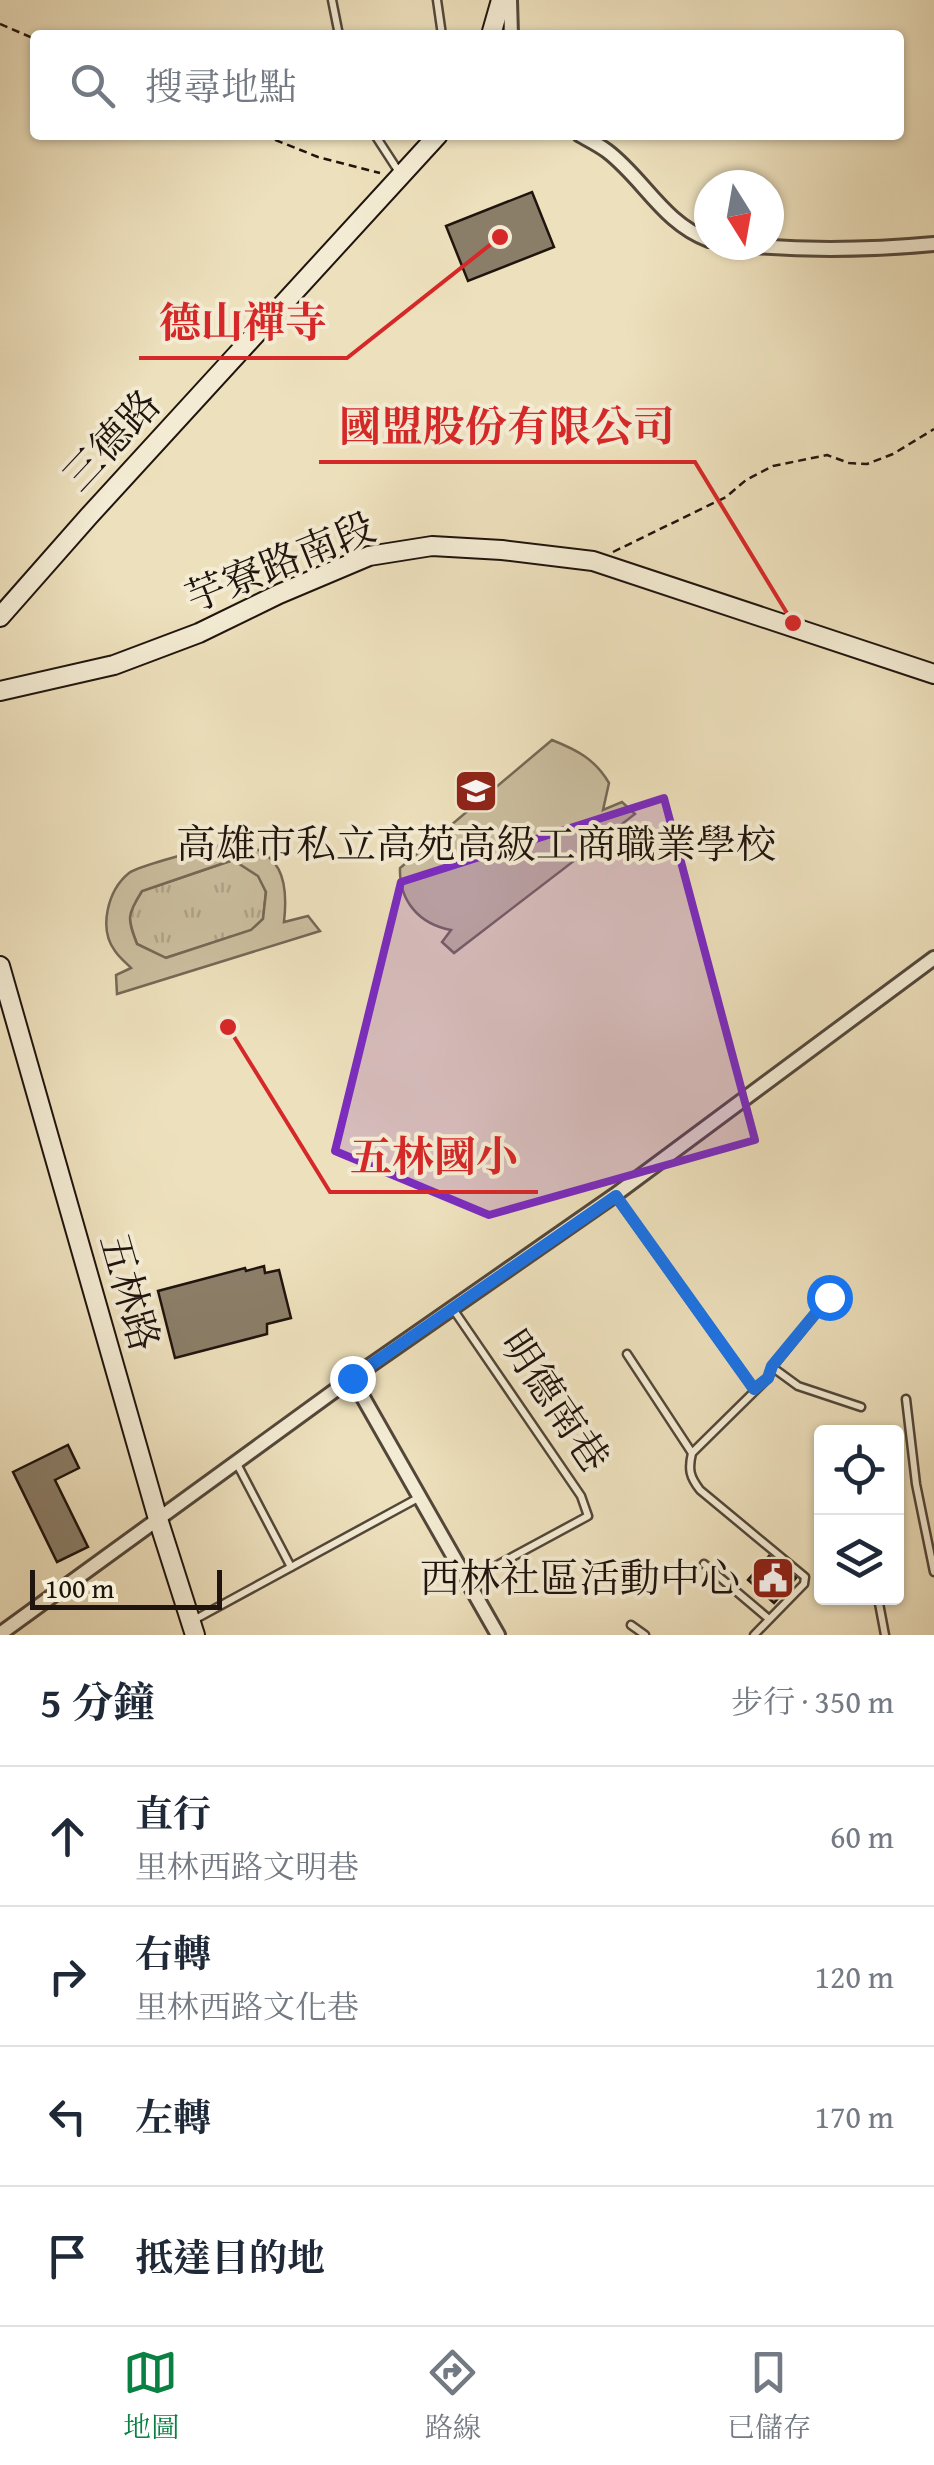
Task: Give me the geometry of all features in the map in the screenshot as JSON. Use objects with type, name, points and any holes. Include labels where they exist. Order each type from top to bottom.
[{"type":"street","points":[[492,30],[501,0]]},
{"type":"street","points":[[510,0],[512,30]]},
{"type":"street","name":"三德路","points":[[0,618],[88,516],[434,140]]},
{"type":"street","points":[[589,140],[609,152],[658,206],[694,235]]},
{"type":"street","points":[[784,249],[861,250],[934,244]]},
{"type":"street","name":"芋寮路南段","points":[[0,691],[114,666],[199,633],[369,556],[432,546],[593,561],[934,674]]},
{"type":"street","points":[[0,1634],[352,1378],[616,1196],[934,958]]},
{"type":"street","name":"五林路","points":[[0,966],[193,1628]]},
{"type":"street","points":[[352,1378],[498,1635]]},
{"type":"lane","points":[[332,0],[338,30]]},
{"type":"lane","points":[[437,0],[441,30]]},
{"type":"lane","points":[[378,140],[402,177]]},
{"type":"lane","points":[[616,1196],[754,1389]]},
{"type":"lane","points":[[754,1635],[804,1584],[805,1577],[700,1490],[689,1470],[692,1453],[768,1378],[772,1366],[829,1297]]},
{"type":"lane","name":"明德南巷","points":[[452,1308],[581,1496],[588,1516],[466,1582]]},
{"type":"lane","points":[[627,1354],[692,1453]]},
{"type":"lane","points":[[772,1366],[798,1386],[861,1407]]},
{"type":"lane","points":[[906,1399],[916,1484],[934,1572]]},
{"type":"lane","points":[[236,1462],[291,1567]]},
{"type":"lane","points":[[193,1628],[291,1567],[419,1498]]},
{"type":"lane","points":[[704,1564],[769,1619]]},
{"type":"lane","points":[[879,1605],[885,1635]]},
{"type":"lane","points":[[632,1625],[645,1635]]},
{"type":"path","points":[[0,24],[30,38]]},
{"type":"path","points":[[276,140],[318,157],[402,177]]},
{"type":"path","points":[[593,561],[726,497],[746,480],[774,466],[827,455],[849,463],[868,464],[893,454],[934,428]]},
{"type":"highlighted area","points":[[664,798],[755,1140],[489,1215],[335,1151],[401,882]]},
{"type":"green space","points":[[552,740],[585,756],[604,775],[609,783],[603,810],[622,802],[635,814],[454,953],[442,942],[451,930],[429,922],[407,901],[400,868]]},
{"type":"green space","points":[[234,841],[262,852],[278,869],[285,892],[284,922],[308,916],[320,931],[117,994],[116,975],[131,968],[110,942],[106,921],[111,899],[122,880],[148,865]],"holes":[[[233,860],[258,876],[266,892],[263,919],[251,930],[166,958],[137,944],[130,917],[142,891]]]},
{"type":"green space","points":[[233,860],[258,875],[266,892],[263,919],[252,930],[165,958],[137,944],[129,912],[142,891]]},
{"type":"building","points":[[532,192],[554,247],[468,281],[446,226]]},
{"type":"building","points":[[264,1266],[265,1273],[279,1270],[291,1318],[267,1324],[267,1334],[175,1358],[158,1291]]},
{"type":"building","points":[[68,1445],[79,1468],[55,1480],[88,1547],[57,1562],[13,1472]]},
{"type":"building","name":"西林社區活動中心","points":[[769,1556],[796,1578],[774,1603],[748,1580]]},
{"type":"place","name":"德山禪寺","points":[[500,237]]},
{"type":"place","name":"國盟股份有限公司","points":[[793,623]]},
{"type":"place","name":"高雄市私立高苑高級工商職業學校","points":[[476,791]]},
{"type":"place","name":"五林國小","points":[[228,1027]]},
{"type":"place","name":"西林社區活動中心","points":[[773,1578]]},
{"type":"route","points":[[352,1378],[616,1196],[754,1389],[768,1378],[772,1366],[829,1297]]}]
